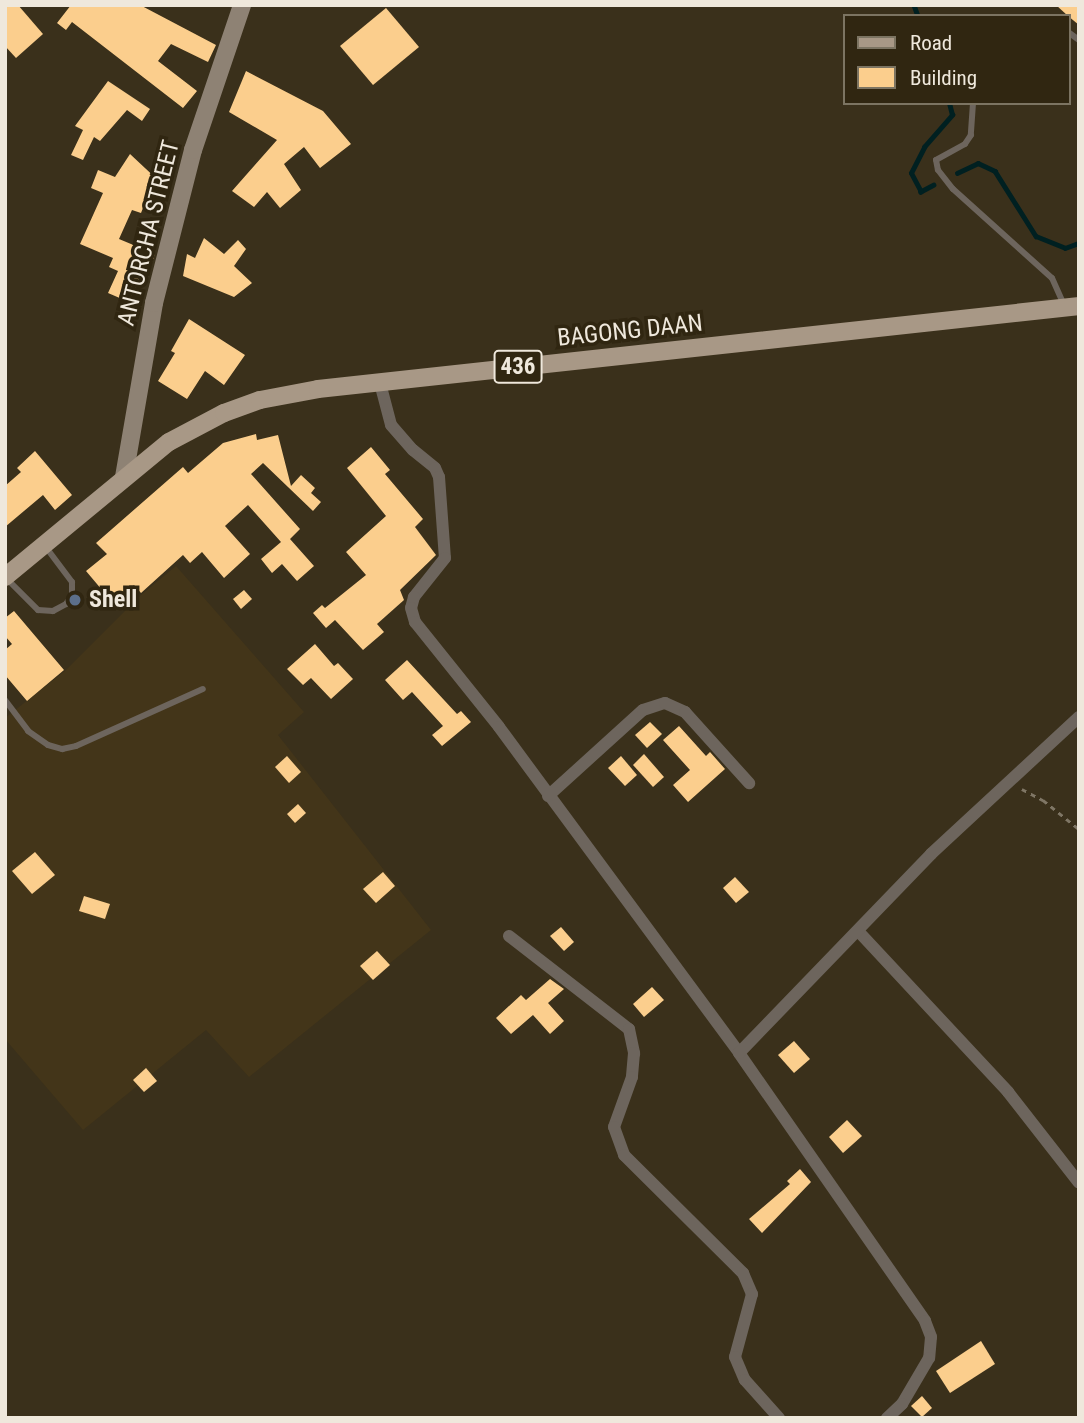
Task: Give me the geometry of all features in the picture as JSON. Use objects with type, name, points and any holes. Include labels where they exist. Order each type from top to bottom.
[{"type":"main road","name":"ANTORCHA STREET","points":[[124,477],[158,290],[193,150],[242,5]]},
{"type":"main road","name":"BAGONG DAAN","points":[[124,477],[169,442],[224,413],[260,400],[318,388],[1072,307]]},
{"type":"main road","name":"436","points":[[5,577],[124,477]]},
{"type":"street","points":[[380,383],[391,425],[412,450],[435,468],[439,477],[445,558],[414,597],[411,608],[415,622],[499,727],[739,1053],[925,1321],[931,1337],[929,1358],[902,1404],[887,1418]]},
{"type":"street","points":[[548,796],[643,710],[665,703],[685,712],[749,783]]},
{"type":"street","points":[[739,1053],[859,932],[931,854],[1079,717]]},
{"type":"street","points":[[859,932],[1008,1092],[1079,1184]]},
{"type":"street","points":[[509,936],[629,1029],[634,1053],[632,1077],[614,1128],[624,1155],[743,1273],[752,1294],[735,1357],[745,1380],[779,1418]]},
{"type":"lane","points":[[973,105],[971,135],[965,144],[936,160],[939,170],[953,188],[1052,278],[1072,307]]},
{"type":"lane","points":[[5,577],[38,610],[53,611],[65,604],[72,595],[72,582],[44,545]]},
{"type":"lane","points":[[5,700],[28,731],[48,745],[62,749],[76,746],[203,689]]},
{"type":"path","points":[[1010,783],[1043,800],[1079,829]]},
{"type":"shaded area","points":[[176,566],[304,712],[278,735],[431,930],[249,1077],[206,1030],[83,1130],[5,1039],[5,718],[66,670],[141,595]]},
{"type":"building","points":[[5,5],[18,5],[43,34],[16,58],[5,46]]},
{"type":"building","points":[[71,5],[140,5],[216,45],[208,62],[171,44],[158,61],[197,91],[183,108],[72,22],[66,30],[57,23]]},
{"type":"building","points":[[1056,5],[1079,5],[1079,25],[1070,18],[1070,14],[1066,14]]},
{"type":"building","points":[[386,8],[419,47],[373,85],[340,46]]},
{"type":"building","points":[[246,71],[323,111],[351,144],[320,168],[304,147],[284,164],[301,190],[280,208],[267,192],[254,207],[232,191],[277,140],[229,112]]},
{"type":"building","points":[[108,81],[150,109],[142,121],[127,110],[100,141],[94,137],[83,160],[71,155],[83,130],[75,126]]},
{"type":"building","points":[[130,154],[161,183],[152,185],[141,213],[132,210],[119,239],[155,254],[144,283],[139,281],[129,302],[108,293],[118,271],[109,267],[113,258],[80,244],[103,193],[91,188],[98,170],[115,177]]},
{"type":"building","points":[[204,238],[224,254],[238,240],[246,249],[234,266],[252,283],[234,297],[183,276],[187,254],[195,258]]},
{"type":"building","points":[[189,319],[245,355],[224,385],[205,371],[187,399],[158,381],[175,353],[171,351]]},
{"type":"building","points":[[256,434],[257,440],[278,435],[291,486],[301,475],[315,488],[311,493],[321,502],[313,511],[263,463],[251,474],[300,529],[290,539],[314,566],[297,581],[282,564],[272,573],[261,559],[281,542],[248,505],[225,526],[250,554],[224,578],[202,552],[190,563],[183,555],[141,593],[134,585],[113,603],[86,571],[107,554],[96,543],[183,467],[188,473],[223,443]]},
{"type":"building","points":[[371,447],[390,470],[385,474],[423,519],[415,527],[436,555],[400,590],[404,600],[377,624],[384,632],[363,650],[335,620],[326,628],[313,613],[322,605],[325,608],[366,575],[346,552],[386,516],[347,468]]},
{"type":"building","points":[[35,451],[72,495],[55,510],[43,495],[5,527],[5,486],[21,472],[17,468]]},
{"type":"building","points":[[244,590],[252,599],[241,609],[233,599]]},
{"type":"building","points":[[14,611],[64,670],[27,701],[5,675],[5,650],[12,644],[5,636],[5,618]]},
{"type":"building","points":[[315,644],[334,666],[338,663],[353,679],[331,699],[311,678],[303,685],[287,669]]},
{"type":"building","points":[[407,660],[457,714],[461,711],[471,722],[442,746],[432,735],[443,726],[412,692],[403,700],[385,680]]},
{"type":"building","points":[[650,722],[662,734],[647,748],[635,735]]},
{"type":"building","points":[[679,726],[706,756],[710,752],[725,769],[688,802],[673,785],[690,770],[663,740]]},
{"type":"building","points":[[644,754],[664,777],[653,787],[633,765]]},
{"type":"building","points":[[287,756],[301,772],[289,783],[275,767]]},
{"type":"building","points":[[621,756],[637,775],[625,786],[608,768]]},
{"type":"building","points":[[298,804],[306,813],[295,823],[287,814]]},
{"type":"building","points":[[35,852],[55,875],[32,894],[12,871]]},
{"type":"building","points":[[383,872],[395,886],[376,903],[363,889]]},
{"type":"building","points":[[735,877],[749,892],[736,903],[723,888]]},
{"type":"building","points":[[84,896],[110,904],[105,919],[79,911]]},
{"type":"building","points":[[561,927],[574,942],[564,951],[550,936]]},
{"type":"building","points":[[377,951],[390,965],[373,980],[360,966]]},
{"type":"building","points":[[550,979],[564,989],[548,1003],[564,1021],[550,1034],[533,1015],[511,1034],[496,1018],[521,995],[526,1000]]},
{"type":"building","points":[[652,987],[664,1000],[644,1017],[633,1004]]},
{"type":"building","points":[[794,1041],[810,1059],[794,1073],[778,1055]]},
{"type":"building","points":[[146,1068],[157,1081],[144,1092],[133,1080]]},
{"type":"building","points":[[847,1120],[862,1136],[843,1153],[829,1137]]},
{"type":"building","points":[[800,1169],[811,1182],[762,1233],[749,1219],[790,1184],[787,1181]]},
{"type":"building","points":[[981,1341],[995,1364],[950,1393],[936,1371]]},
{"type":"building","points":[[922,1396],[932,1408],[922,1417],[911,1406]]},
{"type":"waterway","points":[[914,5],[917,14]]},
{"type":"waterway","points":[[934,185],[921,192],[911,173],[924,147],[952,115],[950,105]]},
{"type":"waterway","points":[[957,173],[978,163],[995,171],[1036,236],[1065,248],[1079,243]]},
{"type":"place","name":"Shell","points":[[75,600]]}]
